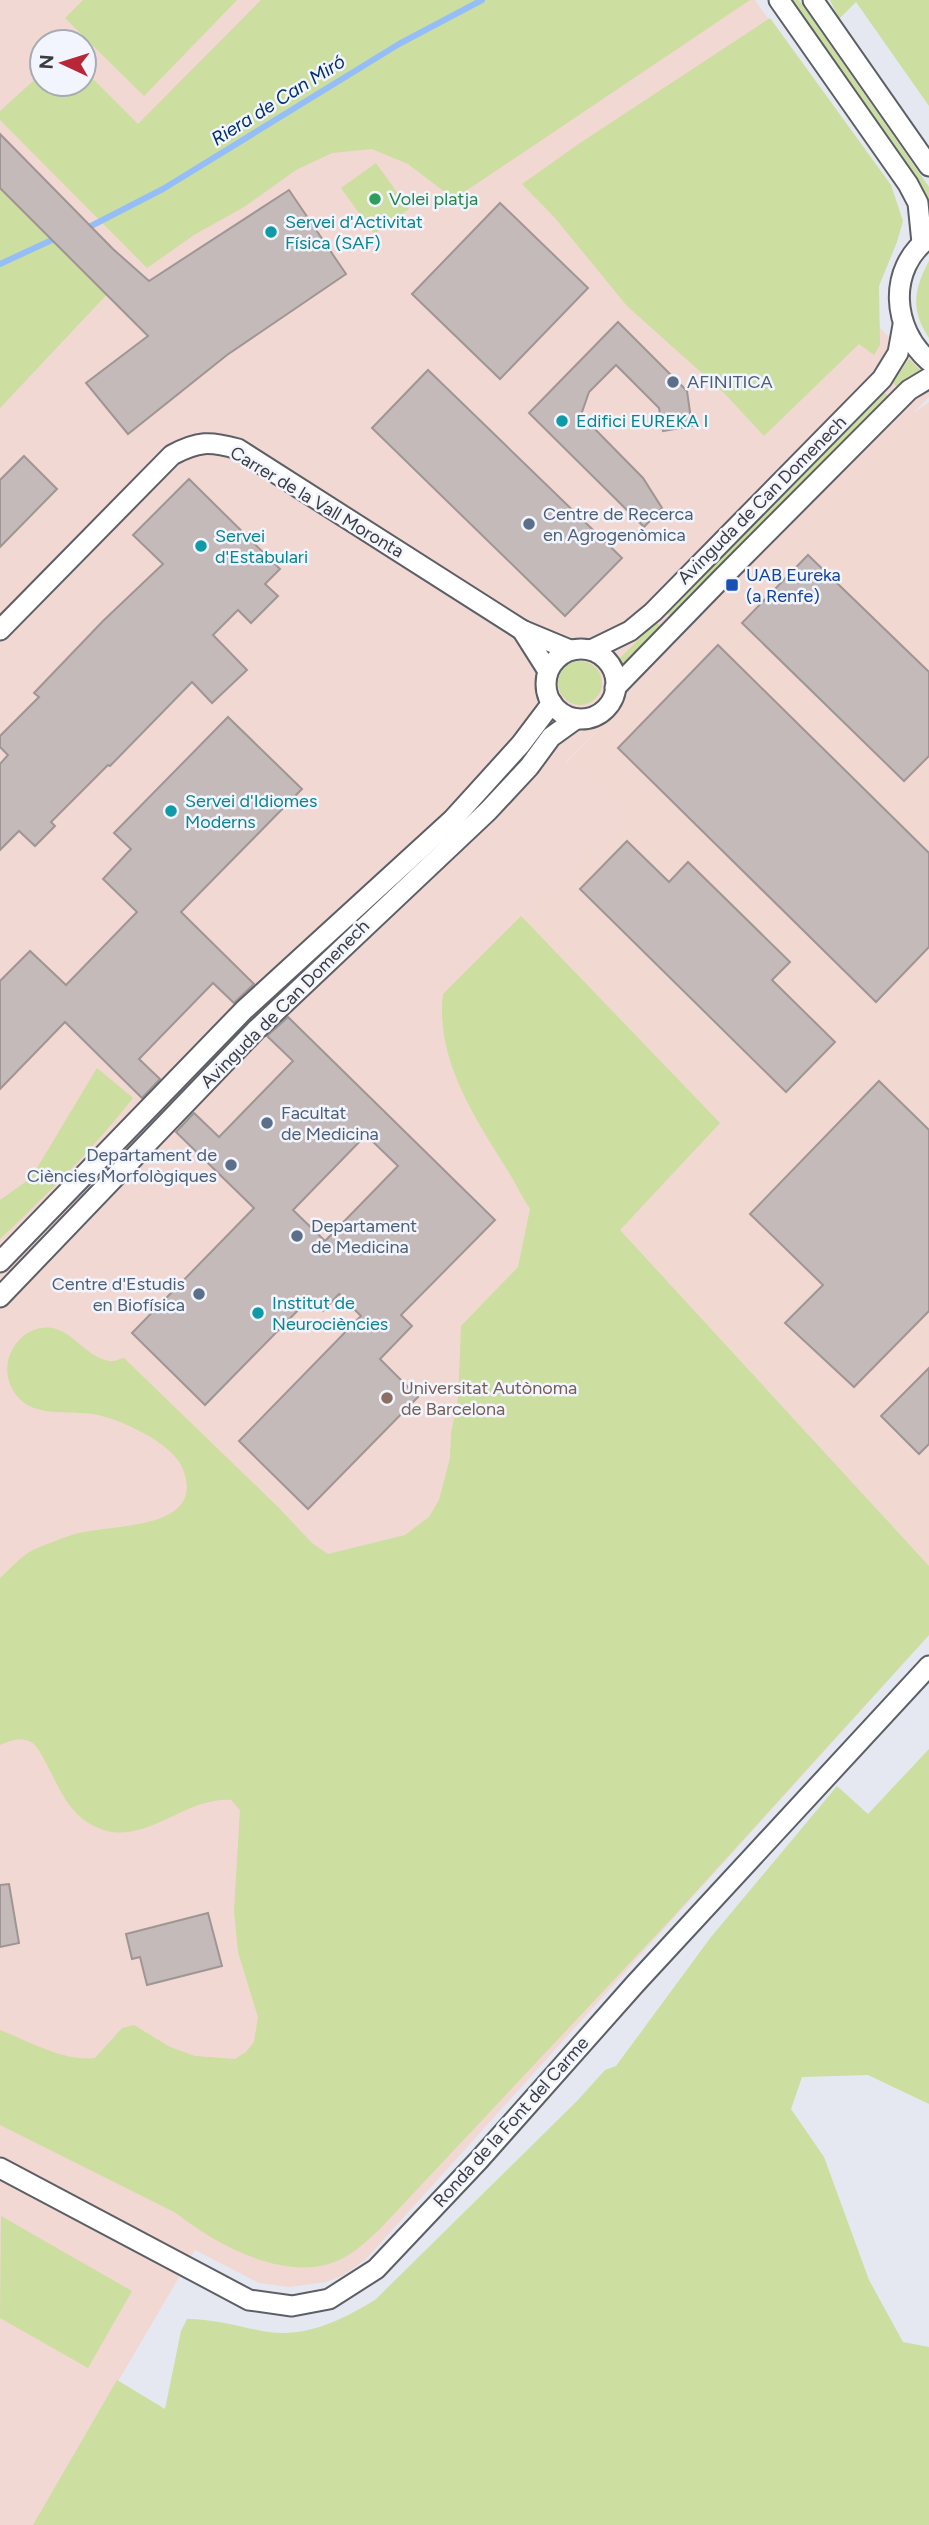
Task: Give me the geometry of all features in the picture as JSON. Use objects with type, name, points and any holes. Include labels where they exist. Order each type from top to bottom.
[{"type":"street","points":[[779,0],[918,202],[926,240],[908,263],[902,278],[899,310],[909,339],[929,361]]},
{"type":"street","points":[[813,0],[929,166]]},
{"type":"street","name":"Avinguda de Can Domenech","points":[[591,650],[630,631],[653,612],[882,379],[898,353],[903,325]]},
{"type":"street","name":"Avinguda de Can Domenech","points":[[615,688],[909,390],[929,378]]},
{"type":"street","name":"Carrer de la Vall Moronta","points":[[0,630],[172,455],[189,446],[212,442],[238,449],[522,630],[570,650]]},
{"type":"street","name":"Carrer de la Vall Moronta","points":[[522,630],[548,671]]},
{"type":"street","points":[[570,650],[591,650],[602,655],[612,668],[615,688],[610,703],[602,712],[588,718],[576,719],[562,713],[552,703],[546,690],[548,671],[555,660],[570,650]]},
{"type":"street","name":"Avinguda de Can Domenech","points":[[0,1262],[244,1010],[453,819],[521,744],[552,703]]},
{"type":"street","name":"Avinguda de Can Domenech","points":[[0,1297],[255,1031],[488,811],[529,767],[551,737],[576,719]]},
{"type":"street","name":"Ronda de la Font del Carme","points":[[0,2168],[249,2300],[292,2306],[329,2299],[376,2269],[479,2160],[636,1983],[929,1666]]},
{"type":"shaded area","name":"Universitat Autònoma de Barcelona","points":[[0,0],[755,0],[898,205],[901,222],[877,287],[876,306],[880,328],[929,377],[929,397],[566,762],[617,817],[521,916],[720,1123],[620,1230],[929,1566],[929,1635],[367,2258],[344,2275],[326,2282],[289,2287],[259,2283],[195,2250],[34,2525],[0,2525]]},
{"type":"shaded area","points":[[929,402],[929,1566],[620,1230],[521,916],[617,817],[566,763],[900,422]]},
{"type":"green space","points":[[83,0],[237,0],[144,96],[98,51],[98,28],[75,28],[65,18]]},
{"type":"green space","points":[[261,0],[750,0],[454,199],[408,164],[372,149],[332,153],[296,170],[244,207],[194,235],[147,268],[0,120],[0,111],[28,86],[28,98],[98,98],[98,84],[138,124]]},
{"type":"green space","points":[[791,0],[799,0],[929,187],[929,213],[925,192]]},
{"type":"green space","points":[[830,0],[929,0],[929,106],[856,2],[839,19]]},
{"type":"green space","points":[[770,18],[891,185],[903,221],[879,286],[880,345],[874,355],[859,344],[764,436],[724,393],[627,306],[555,218],[522,184]]},
{"type":"green space","name":"Volei platja","points":[[376,163],[409,209],[374,234],[341,188]]},
{"type":"green space","points":[[0,179],[111,290],[0,408]]},
{"type":"green space","points":[[929,261],[929,338],[919,318],[916,300],[920,281]]},
{"type":"green space","points":[[909,359],[922,372],[897,387],[893,383]]},
{"type":"green space","points":[[883,391],[888,396],[671,617],[666,612]]},
{"type":"green space","points":[[656,622],[661,627],[624,664],[619,659]]},
{"type":"green space","points":[[580,661],[595,668],[602,683],[595,698],[580,705],[565,698],[558,683],[565,668]]},
{"type":"green space","points":[[521,916],[720,1123],[620,1230],[929,1566],[929,1635],[672,1918],[378,2231],[355,2251],[339,2260],[319,2266],[276,2264],[253,2258],[232,2248],[176,2213],[0,2125],[0,2030],[59,2054],[95,2058],[122,2028],[134,2025],[170,2047],[195,2056],[235,2059],[246,2052],[254,2042],[258,2017],[238,1952],[234,1911],[240,1810],[231,1800],[196,1806],[146,1828],[111,1832],[94,1826],[77,1814],[60,1790],[40,1751],[33,1744],[19,1739],[0,1745],[0,1578],[33,1550],[52,1542],[88,1531],[151,1521],[169,1514],[182,1504],[187,1488],[182,1467],[156,1440],[104,1416],[44,1411],[29,1406],[19,1399],[13,1390],[7,1369],[13,1349],[19,1340],[29,1332],[42,1328],[63,1332],[99,1358],[111,1361],[124,1358],[312,1543],[328,1554],[405,1535],[429,1517],[439,1500],[450,1458],[451,1433],[458,1398],[461,1326],[518,1267],[530,1209],[473,1113],[452,1067],[442,1019],[443,994]]},
{"type":"green space","points":[[97,1068],[133,1098],[69,1171],[0,1239],[0,1200],[31,1178]]},
{"type":"green space","points":[[929,1749],[929,2104],[868,2075],[802,2077],[791,2109],[824,2157],[869,2280],[903,2342],[929,2347],[929,2525],[33,2525],[117,2380],[165,2409],[181,2331],[187,2319],[216,2321],[277,2333],[292,2332],[335,2321],[375,2300],[577,2101],[605,2070],[616,2066],[711,1937],[837,1786],[868,1814]]},
{"type":"green space","points":[[1,2216],[132,2291],[88,2368],[0,2318]]},
{"type":"building","points":[[0,134],[113,249],[149,281],[289,190],[346,274],[227,355],[128,434],[86,383],[148,336],[0,188]]},
{"type":"building","points":[[500,203],[588,288],[500,379],[412,294]]},
{"type":"building","name":"Edifici EUREKA I","points":[[618,322],[687,391],[692,426],[663,431],[659,408],[616,365],[589,392],[581,415],[643,478],[662,508],[644,527],[529,413]]},
{"type":"building","name":"Centre de Recerca en Agrogenòmica","points":[[428,370],[622,558],[565,616],[372,428]]},
{"type":"building","points":[[24,456],[57,489],[0,547],[0,480]]},
{"type":"building","points":[[189,479],[280,569],[265,584],[278,596],[251,623],[238,610],[213,635],[247,670],[212,703],[192,682],[51,822],[55,826],[35,846],[19,831],[0,850],[0,764],[8,755],[0,747],[0,736],[39,697],[34,693],[103,621],[163,564],[133,535]]},
{"type":"building","points":[[808,555],[929,672],[929,756],[904,781],[742,623]]},
{"type":"building","points":[[718,645],[929,853],[929,947],[876,1002],[618,748]]},
{"type":"building","points":[[228,717],[302,789],[181,912],[254,984],[234,1003],[213,983],[139,1059],[160,1079],[142,1098],[65,1022],[0,1089],[0,981],[30,951],[66,985],[137,912],[103,879],[131,849],[114,833]]},
{"type":"building","points":[[627,841],[669,882],[688,862],[790,962],[772,980],[835,1042],[786,1092],[580,889]]},
{"type":"building","points":[[288,1017],[495,1220],[401,1315],[412,1326],[380,1359],[418,1397],[308,1509],[239,1441],[361,1316],[339,1294],[323,1311],[310,1298],[205,1405],[132,1333],[254,1208],[176,1132],[194,1113],[219,1137],[293,1061],[267,1036]],"holes":[[[366,1135],[398,1166],[325,1241],[293,1210]]]},
{"type":"building","points":[[879,1081],[929,1130],[929,1311],[854,1387],[785,1323],[823,1285],[750,1214]]},
{"type":"building","points":[[929,1368],[929,1444],[919,1454],[881,1416]]},
{"type":"building","points":[[9,1884],[19,1943],[0,1947],[0,1885]]},
{"type":"building","points":[[208,1913],[222,1966],[147,1985],[140,1957],[132,1959],[126,1934]]},
{"type":"waterway","name":"Riera de Can Miró","points":[[91,226],[163,189],[399,44],[482,0]]},
{"type":"waterway","name":"Riera de Can Miró","points":[[0,264],[52,240]]},
{"type":"place","name":"Volei platja","points":[[375,199]]},
{"type":"place","name":"Servei d'Activitat Física (SAF)","points":[[271,232]]},
{"type":"place","name":"AFINITICA","points":[[673,382]]},
{"type":"place","name":"Edifici EUREKA I","points":[[562,421]]},
{"type":"place","name":"Centre de Recerca en Agrogenòmica","points":[[529,524]]},
{"type":"place","name":"Servei d'Estabulari","points":[[201,546]]},
{"type":"place","name":"UAB Eureka (a Renfe)","points":[[732,585]]},
{"type":"place","name":"Servei d'Idiomes Moderns","points":[[171,811]]},
{"type":"place","name":"Facultat de Medicina","points":[[267,1123]]},
{"type":"place","name":"Departament de Ciències Morfològiques","points":[[231,1165]]},
{"type":"place","name":"Departament de Medicina","points":[[297,1236]]},
{"type":"place","name":"Centre d'Estudis en Biofísica","points":[[199,1294]]},
{"type":"place","name":"Institut de Neurociències","points":[[258,1313]]},
{"type":"place","name":"Universitat Autònoma de Barcelona","points":[[387,1398]]}]
